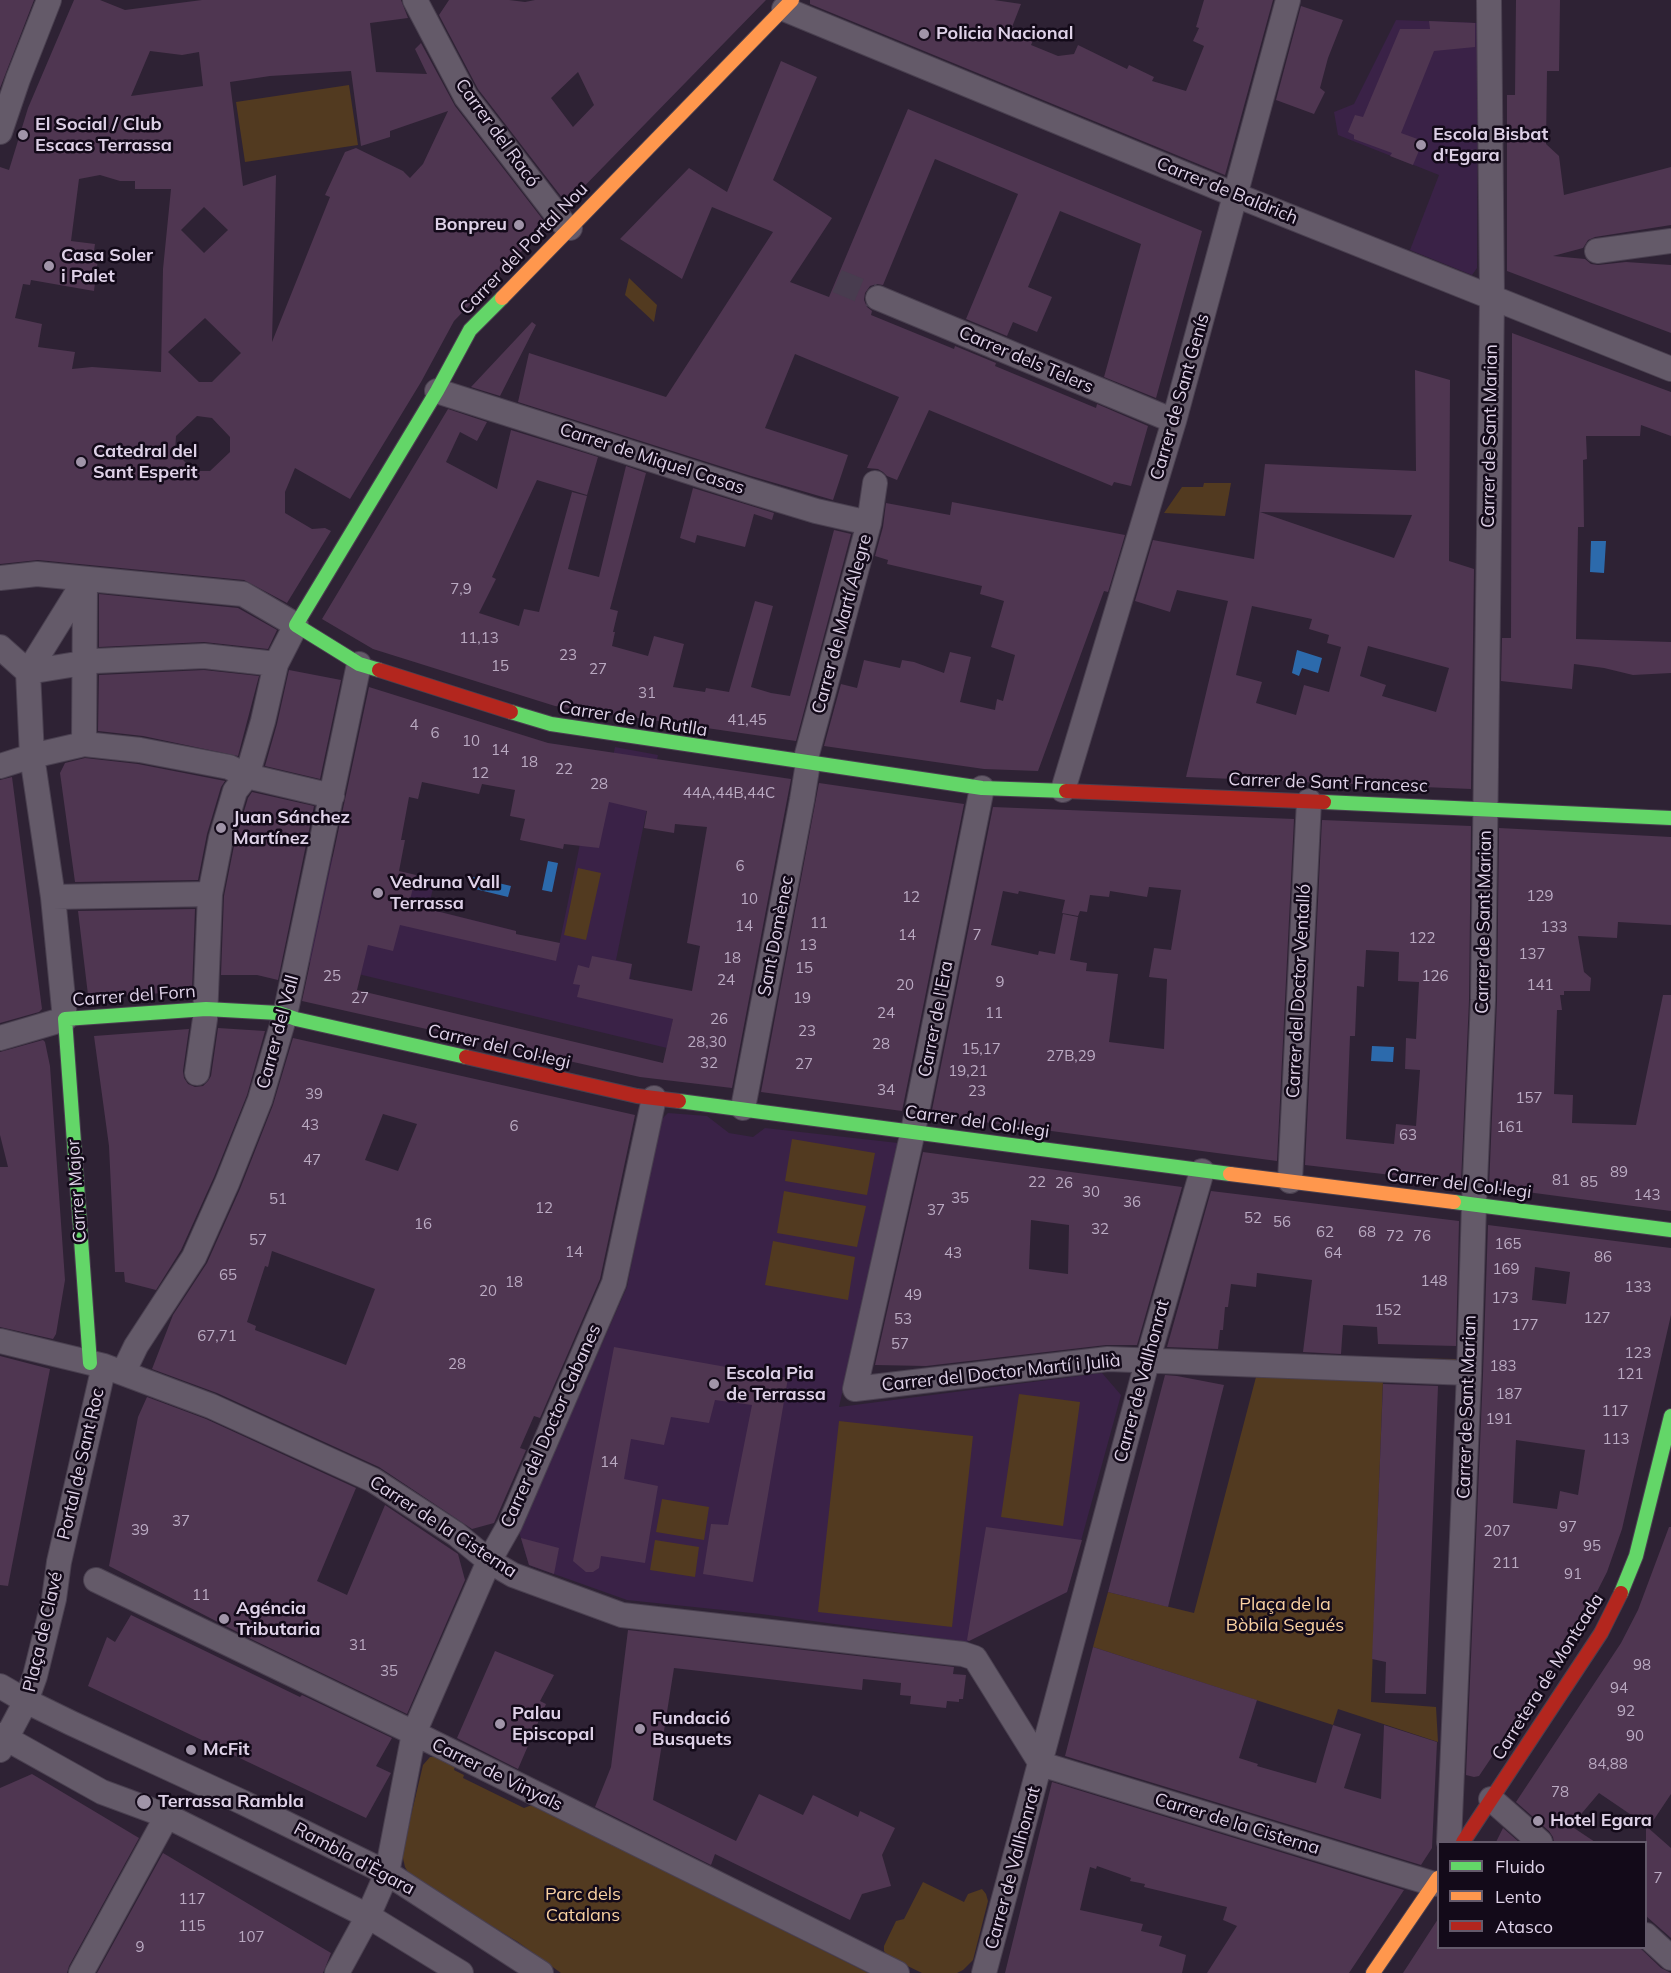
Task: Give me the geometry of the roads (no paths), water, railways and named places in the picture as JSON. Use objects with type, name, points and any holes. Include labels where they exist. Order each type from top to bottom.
[{"type":"street","points":[[0,132],[18,79],[50,0]]},
{"type":"street","name":"Carrer del Racó","points":[[415,0],[466,97],[564,224],[570,228]]},
{"type":"street","name":"Carrer de Sant Genís","points":[[1063,790],[1174,422],[1288,0]]},
{"type":"street","name":"Carrer de Sant Marian","points":[[1449,1841],[1483,1000],[1492,297],[1489,0]]},
{"type":"street","name":"Carrer del Portal Nou","points":[[296,625],[470,330],[788,4]]},
{"type":"street","name":"Carrer de Baldrich","points":[[788,4],[1236,195],[1671,369]]},
{"type":"street","points":[[1597,251],[1671,241]]},
{"type":"street","name":"Carrer dels Telers","points":[[878,298],[1174,422]]},
{"type":"street","name":"Carrer de Miquel Casas","points":[[436,391],[747,490],[869,523]]},
{"type":"street","name":"Carrer de Martí Alegre","points":[[808,763],[806,758],[869,523],[875,483]]},
{"type":"street","points":[[0,578],[38,574],[243,594],[296,625],[276,664],[247,776],[235,791],[221,838],[210,894],[206,1009],[197,1073]]},
{"type":"street","points":[[84,744],[90,662],[91,580]]},
{"type":"street","points":[[28,672],[91,580]]},
{"type":"street","name":"Carrer de la Rutlla","points":[[296,625],[359,664],[551,724],[982,788]]},
{"type":"street","points":[[0,647],[28,672]]},
{"type":"street","points":[[28,672],[90,662],[204,656],[276,664]]},
{"type":"street","name":"Carrer del Vall","points":[[106,1367],[136,1346],[194,1257],[260,1100],[285,1014],[359,664]]},
{"type":"street","name":"Carrer Major","points":[[28,672],[33,760],[72,1022],[106,1367]]},
{"type":"street","points":[[0,766],[33,760],[84,744],[140,750],[229,767],[247,776],[332,796]]},
{"type":"street","name":"Sant Domènec","points":[[747,1109],[808,763]]},
{"type":"street","name":"Carrer de Sant Francesc","points":[[982,788],[1485,808],[1671,818]]},
{"type":"street","name":"Carrer de l'Era","points":[[855,1389],[913,1131],[982,788]]},
{"type":"street","name":"Carrer del Doctor Ventalló","points":[[1290,1182],[1309,801]]},
{"type":"street","points":[[53,897],[210,894]]},
{"type":"street","name":"Carrer del Forn","points":[[72,1022],[206,1009],[285,1014]]},
{"type":"street","name":"Carrer del Col·legi","points":[[285,1014],[296,1019],[637,1096],[1671,1230]]},
{"type":"street","points":[[0,1038],[72,1022]]},
{"type":"street","name":"Carrer del Doctor Cabanes","points":[[337,1973],[368,1916],[387,1874],[414,1733],[489,1561],[510,1524],[614,1283],[654,1098]]},
{"type":"street","name":"Carrer de Vallhonrat","points":[[984,1973],[1041,1764],[1084,1593],[1202,1171]]},
{"type":"street","name":"Carrer de la Cisterna","points":[[0,1341],[106,1367],[211,1406],[373,1480],[456,1534],[489,1561],[513,1575],[621,1615],[963,1654],[975,1658],[1041,1764],[1436,1881]]},
{"type":"street","name":"Carrer del Doctor Martí i Julià","points":[[855,1389],[1108,1359],[1469,1373]]},
{"type":"street","name":"Portal de Sant Roc","points":[[58,1562],[106,1367]]},
{"type":"street","name":"Carretera de Montcada","points":[[1464,1841],[1601,1633],[1620,1595],[1636,1556],[1667,1449],[1671,1416]]},
{"type":"street","name":"Plaça de Clavé","points":[[26,1701],[50,1619],[58,1578],[58,1562]]},
{"type":"street","name":"Carrer de Vinyals","points":[[96,1580],[414,1733],[897,1973]]},
{"type":"street","name":"Rambla d'Ègara","points":[[0,1686],[26,1701],[387,1874],[542,1973]]},
{"type":"street","points":[[26,1701],[2,1741],[102,1792],[167,1816],[368,1916],[461,1973]]},
{"type":"street","points":[[1491,1799],[1539,1841]]},
{"type":"street","points":[[81,1973],[167,1816]]},
{"type":"street","points":[[1373,1973],[1436,1881]]},
{"type":"street","points":[[1647,1936],[1671,1958]]},
{"type":"water","points":[[1591,541],[1606,541],[1604,573],[1590,572]]},
{"type":"water","points":[[1297,650],[1322,658],[1318,673],[1302,668],[1299,676],[1292,673]]},
{"type":"water","points":[[548,861],[558,863],[552,892],[542,890]]},
{"type":"water","points":[[473,877],[511,886],[508,897],[471,888]]},
{"type":"water","points":[[1372,1046],[1394,1047],[1393,1062],[1371,1061]]},
{"type":"tunnel","points":[[837,281],[878,298]]},
{"type":"place","name":"Policia Nacional","points":[[924,34]]},
{"type":"place","name":"El Social / Club Escacs Terrassa","points":[[23,135]]},
{"type":"place","name":"Escola Bisbat d'Egara","points":[[1421,145]]},
{"type":"place","name":"Bonpreu","points":[[519,225]]},
{"type":"place","name":"Casa Soler i Palet","points":[[49,266]]},
{"type":"place","name":"Catedral del Sant Esperit","points":[[81,462]]},
{"type":"place","name":"Juan Sánchez Martínez","points":[[221,828]]},
{"type":"place","name":"Vedruna Vall Terrassa","points":[[378,893]]},
{"type":"place","name":"Escola Pia de Terrassa","points":[[714,1384]]},
{"type":"place","name":"Agéncia Tributaria","points":[[224,1619]]},
{"type":"place","name":"Palau Episcopal","points":[[500,1724]]},
{"type":"place","name":"Fundació Busquets","points":[[640,1729]]},
{"type":"place","name":"McFit","points":[[191,1750]]},
{"type":"place","name":"Terrassa Rambla","points":[[144,1802]]},
{"type":"place","name":"Hotel Egara","points":[[1538,1821]]},
{"type":"park label","name":"Plaça de la Bòbila Segués","points":[[1285,1615]]},
{"type":"park label","name":"Parc dels Catalans","points":[[583,1905]]}]
